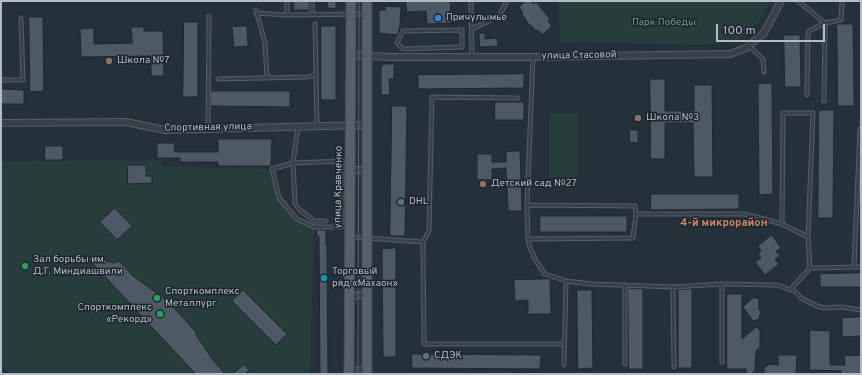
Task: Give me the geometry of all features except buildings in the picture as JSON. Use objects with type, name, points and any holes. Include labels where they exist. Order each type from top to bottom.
[{"type":"main road","name":"улица Кравченко","points":[[349,372],[351,1]]},
{"type":"main road","points":[[367,1],[367,372]]},
{"type":"street","name":"улица Стасовой","points":[[351,55],[533,57],[730,54],[748,46],[764,33],[781,1]]},
{"type":"street","name":"Спортивная улица","points":[[1,123],[126,122],[164,130],[367,125]]},
{"type":"street","points":[[350,170],[367,170]]},
{"type":"street","points":[[350,296],[367,295]]},
{"type":"street","points":[[349,372],[367,372]]},
{"type":"lane","points":[[287,1],[287,15]]},
{"type":"lane","points":[[312,1],[312,15]]},
{"type":"lane","points":[[471,1],[472,56]]},
{"type":"lane","points":[[472,29],[499,16],[507,1]]},
{"type":"lane","points":[[798,1],[825,23]]},
{"type":"lane","points":[[807,95],[808,35],[810,31],[825,23],[842,20],[842,1]]},
{"type":"lane","points":[[267,78],[265,44],[256,11],[287,15],[367,14]]},
{"type":"lane","points":[[208,128],[209,16]]},
{"type":"lane","points":[[1,80],[23,80],[21,18]]},
{"type":"lane","points":[[824,101],[825,23]]},
{"type":"lane","points":[[315,24],[317,126]]},
{"type":"lane","points":[[462,30],[462,47],[403,49],[397,43],[404,32],[462,30]]},
{"type":"lane","points":[[748,46],[763,59],[764,72]]},
{"type":"lane","points":[[533,57],[526,205],[530,248],[536,261],[545,274],[566,281],[625,285],[673,287],[722,284],[777,285],[796,292],[801,298],[817,306],[824,308],[861,310]]},
{"type":"lane","points":[[218,79],[308,77],[316,74]]},
{"type":"lane","points":[[518,98],[432,97],[429,231],[423,242],[424,344],[564,344]]},
{"type":"lane","points":[[782,224],[783,113],[813,113],[808,237],[810,268],[790,290]]},
{"type":"lane","points":[[298,126],[293,163],[295,204],[314,221],[326,221]]},
{"type":"lane","points":[[854,267],[860,129]]},
{"type":"lane","points":[[343,161],[342,227],[314,227],[299,220],[279,198],[272,168],[293,163],[343,161]]},
{"type":"lane","points":[[526,205],[635,206],[636,214],[633,238],[528,239]]},
{"type":"lane","points":[[636,214],[745,214],[782,224],[808,237]]},
{"type":"lane","points":[[350,237],[423,242]]},
{"type":"lane","points":[[810,268],[861,267]]},
{"type":"lane","points":[[564,365],[566,281]]},
{"type":"lane","points":[[722,284],[722,362]]},
{"type":"lane","points":[[624,364],[625,285]]},
{"type":"lane","points":[[673,287],[674,367]]},
{"type":"green space","name":"Парк Победы","points":[[558,1],[770,1],[762,18],[748,33],[737,41],[702,45],[560,42]]},
{"type":"green space","points":[[549,113],[578,113],[578,177],[549,177]]},
{"type":"green space","name":"Спорткомплекс Металлург","points":[[162,160],[162,166],[272,169],[279,198],[297,219],[314,227],[310,374],[11,374],[1,364],[1,161]]},
{"type":"tram line","points":[[358,374],[359,1]]},
{"type":"place","name":"Причулымье","points":[[438,18]]},
{"type":"place","name":"Школа №7","points":[[109,61]]},
{"type":"place","name":"Школа №3","points":[[638,118]]},
{"type":"place","name":"Детский сад №27","points":[[483,184]]},
{"type":"place","name":"DHL","points":[[401,202]]},
{"type":"place","name":"Зал борьбы им. Д.Г. Миндиашвили","points":[[25,266]]},
{"type":"place","name":"Торговый ряд «Махаон»","points":[[324,278]]},
{"type":"place","name":"Спорткомплекс Металлург","points":[[157,298]]},
{"type":"place","name":"Спорткомплекс «Рекорд»","points":[[160,314]]},
{"type":"place","name":"СДЭК","points":[[426,356]]},
{"type":"district","name":"4-й микрорайон","points":[[724,224]]}]
